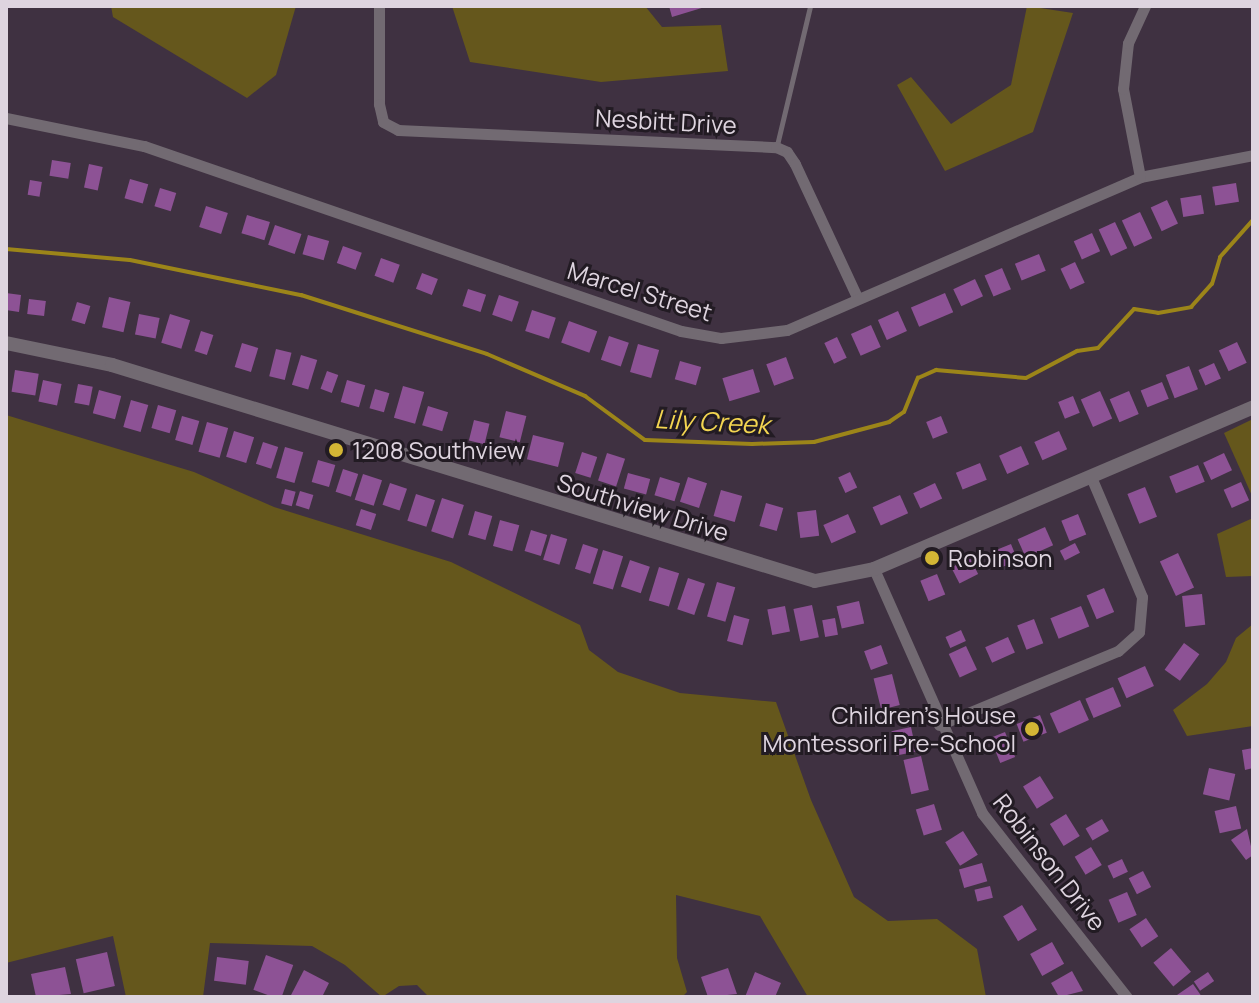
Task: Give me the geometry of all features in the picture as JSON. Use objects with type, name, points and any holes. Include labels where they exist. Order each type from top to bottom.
[{"type":"street","name":"Nesbitt Drive","points":[[379,6],[379,104],[383,122],[398,130],[776,147]]},
{"type":"street","points":[[1140,177],[1123,89],[1128,43],[1145,6]]},
{"type":"street","name":"Marcel Street","points":[[6,118],[144,146],[702,336],[772,335],[1140,177],[1253,155]]},
{"type":"street","points":[[776,147],[787,152],[795,164],[857,297]]},
{"type":"street","name":"Southview Drive","points":[[6,343],[112,365],[804,578],[828,581],[874,569],[1253,407]]},
{"type":"street","points":[[939,725],[1118,651],[1139,632],[1142,597],[1091,477]]},
{"type":"street","name":"Robinson Drive","points":[[874,569],[939,725],[982,813],[1127,997]]},
{"type":"lane","points":[[776,147],[810,6]]},
{"type":"shaded area","points":[[111,6],[296,6],[276,75],[247,98],[113,17]]},
{"type":"shaded area","points":[[452,6],[645,6],[662,27],[721,25],[728,71],[601,82],[470,62]]},
{"type":"shaded area","points":[[1027,6],[1073,13],[1033,132],[945,171],[897,85],[911,77],[951,124],[1011,85]]},
{"type":"shaded area","points":[[6,415],[194,472],[274,507],[451,562],[580,625],[589,650],[618,672],[680,693],[776,702],[811,800],[854,897],[888,921],[937,919],[977,949],[986,997],[808,997],[760,916],[676,895],[677,958],[687,992],[682,997],[429,997],[417,985],[399,986],[382,997],[345,965],[312,946],[210,943],[203,997],[126,997],[113,936],[6,963]]},
{"type":"shaded area","points":[[1253,419],[1253,498],[1224,433]]},
{"type":"shaded area","points":[[1253,518],[1253,576],[1226,577],[1217,534]]},
{"type":"shaded area","points":[[1253,624],[1253,726],[1187,736],[1173,710],[1207,684],[1226,662],[1236,638]]},
{"type":"building","points":[[669,6],[705,6],[705,7],[672,17]]},
{"type":"building","points":[[52,160],[71,163],[68,179],[49,176]]},
{"type":"building","points":[[89,164],[103,167],[98,190],[84,187]]},
{"type":"building","points":[[130,179],[148,184],[143,203],[124,198]]},
{"type":"building","points":[[30,180],[42,182],[40,197],[28,195]]},
{"type":"building","points":[[1236,183],[1239,202],[1215,206],[1212,187]]},
{"type":"building","points":[[160,188],[176,193],[171,211],[154,206]]},
{"type":"building","points":[[1201,195],[1204,214],[1183,217],[1180,198]]},
{"type":"building","points":[[1167,200],[1178,224],[1162,231],[1151,208]]},
{"type":"building","points":[[206,206],[228,213],[221,234],[199,227]]},
{"type":"building","points":[[1140,212],[1152,238],[1134,247],[1122,220]]},
{"type":"building","points":[[247,215],[270,222],[264,240],[241,233]]},
{"type":"building","points":[[1115,222],[1127,248],[1111,256],[1099,230]]},
{"type":"building","points":[[275,225],[301,234],[295,254],[268,245]]},
{"type":"building","points":[[1092,233],[1100,251],[1082,259],[1074,241]]},
{"type":"building","points":[[308,235],[329,241],[324,260],[302,254]]},
{"type":"building","points":[[343,246],[362,253],[356,270],[337,263]]},
{"type":"building","points":[[1039,254],[1046,271],[1022,280],[1015,264]]},
{"type":"building","points":[[381,258],[400,265],[393,283],[375,276]]},
{"type":"building","points":[[1075,262],[1085,283],[1070,290],[1060,269]]},
{"type":"building","points":[[1002,268],[1011,289],[993,297],[985,275]]},
{"type":"building","points":[[422,273],[438,279],[432,295],[416,289]]},
{"type":"building","points":[[975,279],[983,296],[961,306],[953,289]]},
{"type":"building","points":[[468,289],[486,295],[481,312],[462,306]]},
{"type":"building","points":[[6,293],[21,295],[19,312],[6,310]]},
{"type":"building","points":[[945,293],[953,312],[919,327],[911,307]]},
{"type":"building","points":[[499,295],[519,302],[512,322],[492,315]]},
{"type":"building","points":[[109,297],[130,302],[123,332],[102,327]]},
{"type":"building","points":[[29,299],[46,301],[44,316],[27,314]]},
{"type":"building","points":[[77,302],[90,306],[85,324],[71,320]]},
{"type":"building","points":[[532,310],[556,318],[549,339],[525,331]]},
{"type":"building","points":[[898,311],[907,331],[887,340],[878,320]]},
{"type":"building","points":[[139,314],[160,318],[156,339],[135,335]]},
{"type":"building","points":[[170,314],[190,320],[181,349],[161,343]]},
{"type":"building","points":[[569,321],[597,331],[589,353],[561,343]]},
{"type":"building","points":[[871,325],[881,347],[861,356],[851,334]]},
{"type":"building","points":[[201,331],[213,335],[207,355],[195,351]]},
{"type":"building","points":[[609,336],[629,343],[621,366],[601,360]]},
{"type":"building","points":[[837,337],[847,358],[834,364],[824,343]]},
{"type":"building","points":[[1237,342],[1247,363],[1229,371],[1219,350]]},
{"type":"building","points":[[242,343],[258,348],[251,372],[235,367]]},
{"type":"building","points":[[638,344],[659,350],[651,378],[630,372]]},
{"type":"building","points":[[276,349],[292,353],[285,380],[269,376]]},
{"type":"building","points":[[301,355],[317,360],[308,390],[292,385]]},
{"type":"building","points":[[786,357],[794,379],[774,386],[766,364]]},
{"type":"building","points":[[680,361],[701,367],[696,385],[675,379]]},
{"type":"building","points":[[1214,363],[1221,379],[1205,385],[1198,370]]},
{"type":"building","points":[[1189,366],[1198,389],[1175,398],[1166,375]]},
{"type":"building","points":[[753,369],[760,392],[729,401],[722,378]]},
{"type":"building","points":[[15,370],[39,374],[35,395],[12,392]]},
{"type":"building","points":[[327,371],[338,375],[332,393],[321,389]]},
{"type":"building","points":[[43,380],[62,384],[57,405],[38,402]]},
{"type":"building","points":[[347,380],[365,385],[359,407],[341,402]]},
{"type":"building","points":[[1162,382],[1169,399],[1147,407],[1141,391]]},
{"type":"building","points":[[78,384],[93,387],[89,406],[74,403]]},
{"type":"building","points":[[403,386],[424,392],[415,424],[394,418]]},
{"type":"building","points":[[375,389],[389,393],[384,412],[369,408]]},
{"type":"building","points":[[99,390],[121,396],[115,419],[93,413]]},
{"type":"building","points":[[1100,391],[1112,418],[1093,427],[1081,400]]},
{"type":"building","points":[[1129,391],[1139,414],[1119,422],[1110,399]]},
{"type":"building","points":[[1073,396],[1080,413],[1065,419],[1058,402]]},
{"type":"building","points":[[131,400],[148,405],[141,432],[123,427]]},
{"type":"building","points":[[158,405],[176,410],[170,433],[151,428]]},
{"type":"building","points":[[428,406],[448,412],[442,431],[422,425]]},
{"type":"building","points":[[506,411],[526,416],[520,442],[499,437]]},
{"type":"building","points":[[182,416],[199,421],[192,445],[175,440]]},
{"type":"building","points":[[941,416],[948,433],[933,439],[926,422]]},
{"type":"building","points":[[474,420],[490,424],[484,444],[469,440]]},
{"type":"building","points":[[207,422],[228,428],[220,458],[198,452]]},
{"type":"building","points":[[234,431],[254,437],[246,463],[226,457]]},
{"type":"building","points":[[1059,431],[1067,449],[1042,460],[1034,442]]},
{"type":"building","points":[[533,435],[564,443],[558,467],[527,459]]},
{"type":"building","points":[[263,442],[278,447],[271,469],[256,464]]},
{"type":"building","points":[[1021,446],[1029,464],[1007,474],[999,456]]},
{"type":"building","points":[[285,447],[303,452],[294,483],[276,478]]},
{"type":"building","points":[[582,452],[597,457],[590,478],[575,473]]},
{"type":"building","points":[[607,453],[625,459],[616,486],[598,481]]},
{"type":"building","points":[[1224,453],[1232,470],[1211,480],[1203,463]]},
{"type":"building","points":[[318,460],[335,465],[329,487],[312,482]]},
{"type":"building","points":[[980,463],[987,480],[963,489],[956,473]]},
{"type":"building","points":[[1198,465],[1205,482],[1176,493],[1169,477]]},
{"type":"building","points":[[343,469],[358,474],[351,497],[336,492]]},
{"type":"building","points":[[850,472],[857,487],[845,493],[838,477]]},
{"type":"building","points":[[628,473],[650,479],[646,494],[624,488]]},
{"type":"building","points":[[363,474],[382,480],[374,506],[355,500]]},
{"type":"building","points":[[660,477],[680,483],[675,501],[654,495]]},
{"type":"building","points":[[688,477],[707,483],[699,508],[680,502]]},
{"type":"building","points":[[1241,482],[1249,500],[1232,508],[1224,490]]},
{"type":"building","points":[[390,483],[407,489],[400,511],[383,505]]},
{"type":"building","points":[[935,483],[942,498],[920,509],[913,493]]},
{"type":"building","points":[[1145,487],[1157,517],[1139,524],[1127,494]]},
{"type":"building","points":[[285,489],[296,492],[292,506],[281,503]]},
{"type":"building","points":[[721,490],[742,496],[735,522],[714,516]]},
{"type":"building","points":[[300,491],[313,495],[309,509],[296,505]]},
{"type":"building","points":[[416,494],[435,500],[426,527],[407,521]]},
{"type":"building","points":[[900,495],[908,513],[881,525],[873,507]]},
{"type":"building","points":[[442,498],[464,505],[453,538],[431,531]]},
{"type":"building","points":[[766,503],[783,508],[777,531],[759,526]]},
{"type":"building","points":[[361,509],[376,514],[371,530],[356,525]]},
{"type":"building","points":[[816,510],[819,536],[800,538],[797,512]]},
{"type":"building","points":[[475,511],[492,516],[485,540],[468,535]]},
{"type":"building","points":[[848,514],[856,532],[831,543],[823,525]]},
{"type":"building","points":[[1078,514],[1086,534],[1070,541],[1061,521]]},
{"type":"building","points":[[500,520],[519,525],[512,551],[493,546]]},
{"type":"building","points":[[1045,527],[1053,545],[1026,557],[1018,539]]},
{"type":"building","points":[[531,530],[547,535],[541,556],[525,551]]},
{"type":"building","points":[[551,534],[567,539],[559,565],[543,560]]},
{"type":"building","points":[[1075,543],[1080,553],[1065,561],[1060,551]]},
{"type":"building","points":[[583,544],[598,549],[590,574],[575,569]]},
{"type":"building","points":[[1011,544],[1018,561],[997,569],[991,552]]},
{"type":"building","points":[[603,550],[623,556],[613,590],[593,583]]},
{"type":"building","points":[[1178,553],[1194,587],[1176,596],[1160,561]]},
{"type":"building","points":[[970,558],[978,574],[959,584],[951,568]]},
{"type":"building","points":[[630,560],[650,567],[641,593],[621,586]]},
{"type":"building","points":[[659,567],[679,573],[669,607],[649,600]]},
{"type":"building","points":[[937,574],[945,594],[929,601],[920,581]]},
{"type":"building","points":[[688,578],[705,584],[694,615],[677,609]]},
{"type":"building","points":[[717,582],[735,587],[725,622],[707,617]]},
{"type":"building","points":[[1104,588],[1114,612],[1097,619],[1087,595]]},
{"type":"building","points":[[1202,594],[1205,625],[1185,627],[1182,596]]},
{"type":"building","points":[[859,601],[864,623],[842,629],[837,606]]},
{"type":"building","points":[[812,605],[819,637],[800,641],[793,609]]},
{"type":"building","points":[[785,606],[790,632],[772,635],[767,609]]},
{"type":"building","points":[[1081,606],[1089,626],[1059,639],[1050,618]]},
{"type":"building","points":[[734,615],[749,619],[742,645],[727,641]]},
{"type":"building","points":[[835,618],[838,635],[825,637],[822,620]]},
{"type":"building","points":[[1034,619],[1043,643],[1027,650],[1017,625]]},
{"type":"building","points":[[961,630],[966,641],[950,648],[945,637]]},
{"type":"building","points":[[1008,637],[1015,653],[992,663],[985,647]]},
{"type":"building","points":[[1184,643],[1199,654],[1180,681],[1165,670]]},
{"type":"building","points":[[881,645],[888,664],[871,670],[864,651]]},
{"type":"building","points":[[966,646],[977,670],[960,678],[949,654]]},
{"type":"building","points":[[1145,666],[1154,686],[1127,698],[1118,678]]},
{"type":"building","points":[[892,674],[900,705],[881,710],[874,679]]},
{"type":"building","points":[[1113,687],[1121,706],[1094,718],[1085,699]]},
{"type":"building","points":[[1080,700],[1089,720],[1059,734],[1050,713]]},
{"type":"building","name":"Children's House Montessori Pre-School","points":[[1040,715],[1047,733],[1023,742],[1017,724]]},
{"type":"building","points":[[911,727],[916,751],[897,756],[891,731]]},
{"type":"building","points":[[1005,732],[1015,757],[1000,763],[990,738]]},
{"type":"building","points":[[1253,748],[1253,768],[1245,770],[1242,750]]},
{"type":"building","points":[[921,756],[929,790],[911,794],[903,760]]},
{"type":"building","points":[[1209,768],[1235,774],[1229,800],[1203,794]]},
{"type":"building","points":[[1040,776],[1054,798],[1037,809],[1023,787]]},
{"type":"building","points":[[934,804],[942,830],[924,835],[916,810]]},
{"type":"building","points":[[1236,806],[1241,828],[1220,833],[1215,811]]},
{"type":"building","points":[[1066,814],[1080,836],[1064,846],[1050,824]]},
{"type":"building","points":[[1102,819],[1109,831],[1093,841],[1086,828]]},
{"type":"building","points":[[1247,829],[1253,855],[1246,860],[1231,840]]},
{"type":"building","points":[[963,831],[978,855],[960,866],[945,842]]},
{"type":"building","points":[[1091,847],[1102,865],[1086,875],[1075,857]]},
{"type":"building","points":[[1122,859],[1128,872],[1113,878],[1107,866]]},
{"type":"building","points":[[982,863],[987,881],[964,888],[959,870]]},
{"type":"building","points":[[1143,871],[1151,887],[1137,894],[1129,878]]},
{"type":"building","points":[[990,886],[993,898],[977,902],[974,890]]},
{"type":"building","points":[[1127,892],[1137,915],[1118,923],[1109,900]]},
{"type":"building","points":[[1022,905],[1037,930],[1018,941],[1003,916]]},
{"type":"building","points":[[1146,918],[1158,936],[1142,947],[1129,929]]},
{"type":"building","points":[[1052,942],[1064,964],[1042,976],[1030,954]]},
{"type":"building","points":[[1171,948],[1191,972],[1173,987],[1153,963]]},
{"type":"building","points":[[107,952],[115,986],[84,993],[76,959]]},
{"type":"building","points":[[266,955],[293,965],[282,997],[253,990]]},
{"type":"building","points":[[217,957],[249,961],[246,985],[214,981]]},
{"type":"building","points":[[65,967],[71,994],[36,997],[31,974]]},
{"type":"building","points":[[728,968],[737,994],[708,997],[701,977]]},
{"type":"building","points":[[304,970],[329,983],[322,997],[290,997]]},
{"type":"building","points":[[1072,971],[1083,991],[1059,997],[1051,983]]},
{"type":"building","points":[[755,972],[781,983],[775,997],[745,997]]},
{"type":"building","points":[[1208,972],[1214,981],[1200,991],[1194,982]]},
{"type":"building","points":[[1193,984],[1202,997],[1177,995]]},
{"type":"waterway","name":"Lily Creek","points":[[6,249],[130,260],[301,295],[487,354],[585,396],[645,440],[752,444],[814,442],[889,422],[904,412],[918,378],[936,370],[1026,378],[1077,351],[1098,348],[1134,309],[1158,313],[1191,307],[1212,284],[1220,257],[1253,220]]},
{"type":"place","name":"1208 Southview","points":[[336,450]]},
{"type":"place","name":"Robinson","points":[[932,558]]},
{"type":"place","name":"Children's House Montessori Pre-School","points":[[1032,729]]}]
